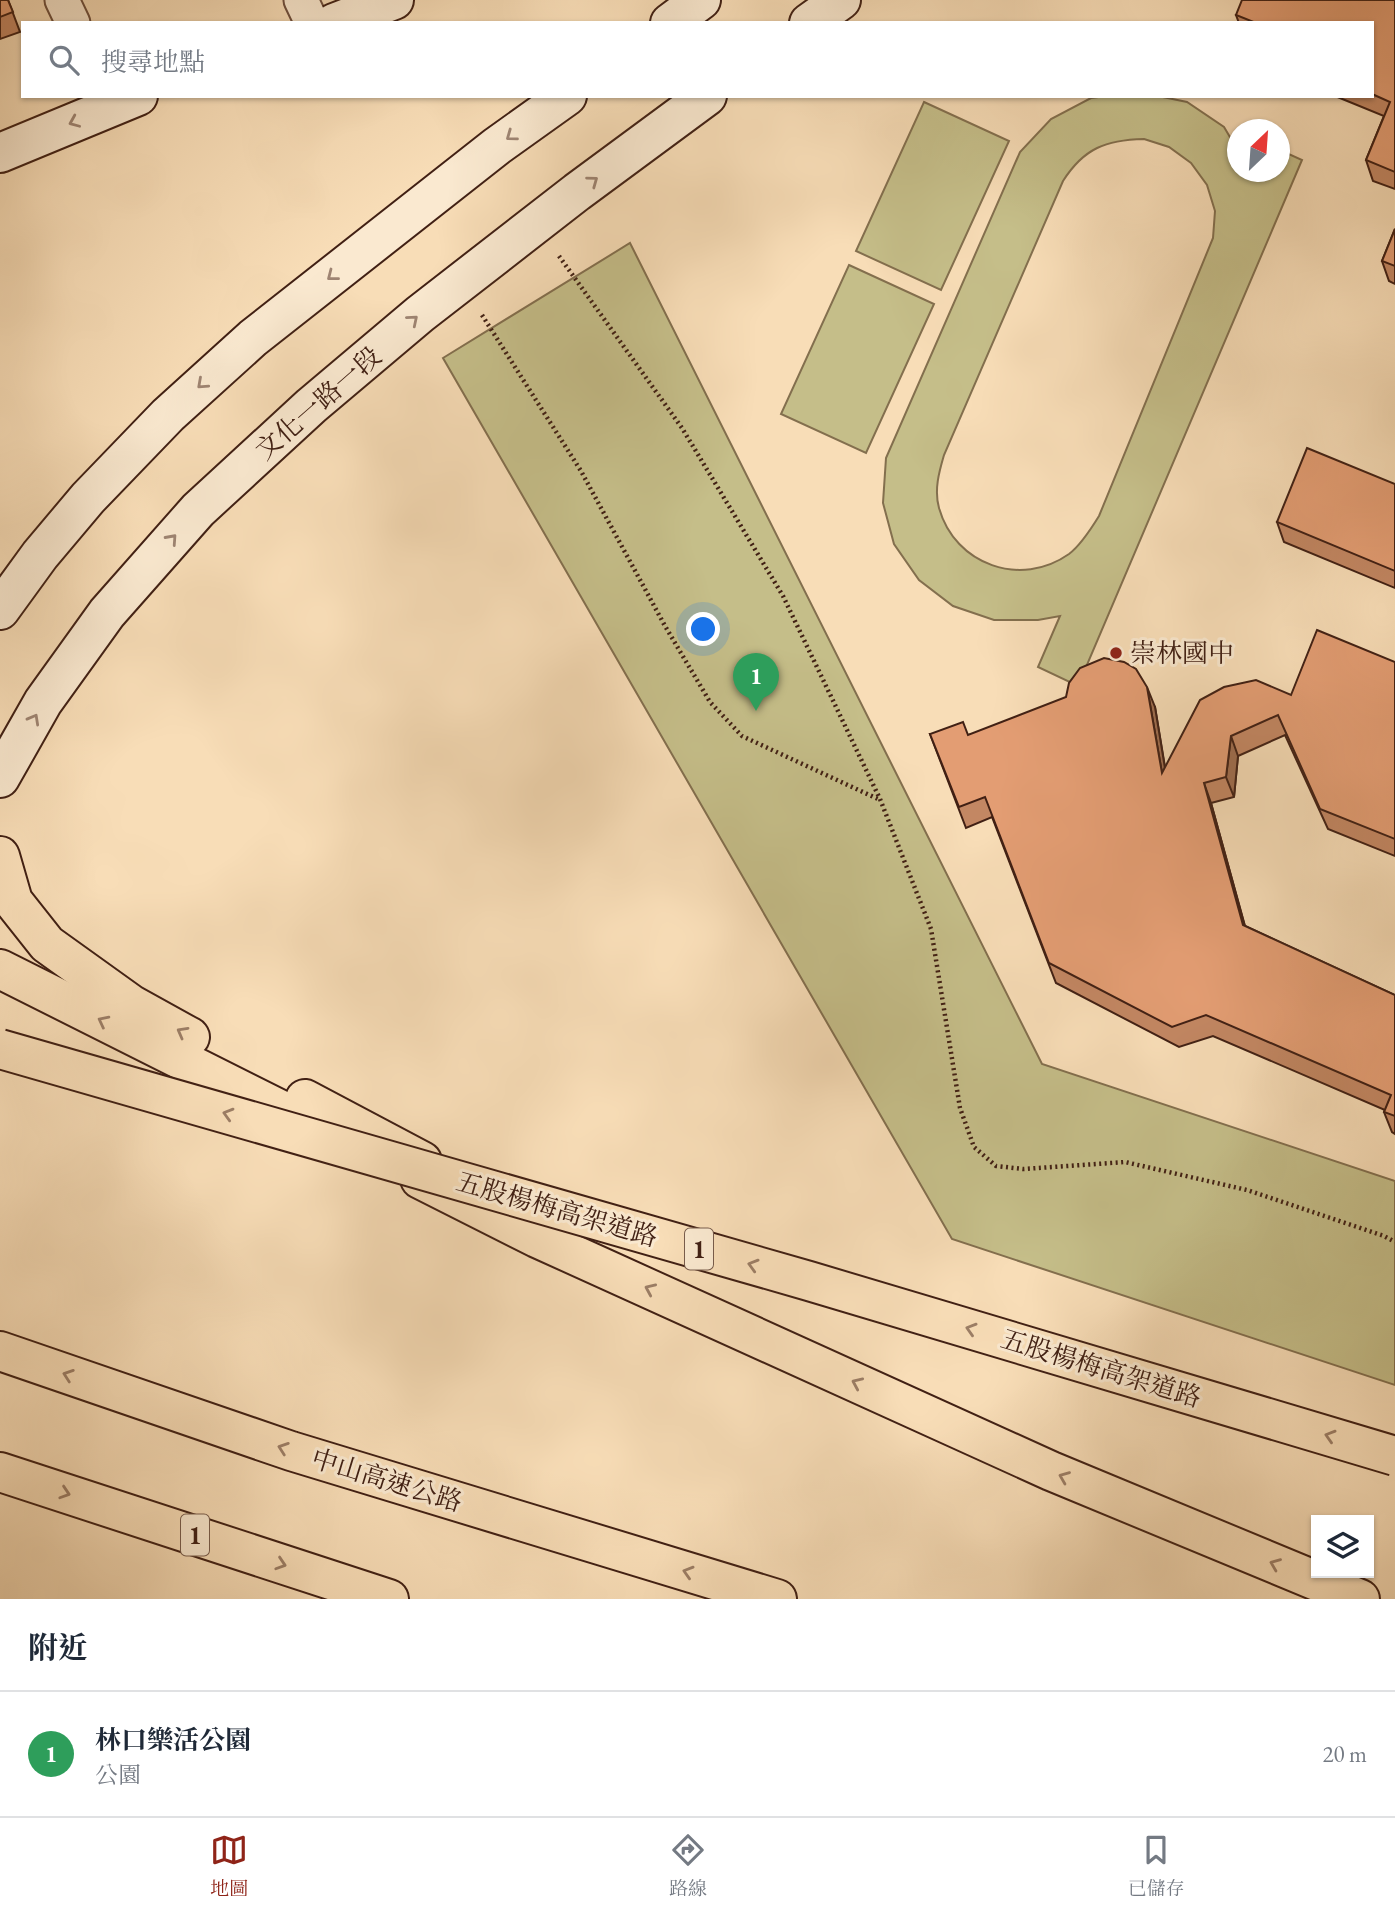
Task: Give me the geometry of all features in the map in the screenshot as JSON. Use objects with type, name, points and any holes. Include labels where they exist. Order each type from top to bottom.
[{"type":"highway","points":[[0,856],[13,901],[47,944],[121,997],[262,1077],[456,1180],[537,1238]]},
{"type":"highway","points":[[0,969],[537,1238],[1051,1471],[1360,1599]]},
{"type":"highway","name":"五股楊梅高架道路","points":[[0,1049],[796,1277],[1395,1456]]},
{"type":"highway","name":"中山高速公路","points":[[0,1351],[291,1451],[777,1599]]},
{"type":"highway","name":"1","points":[[0,1472],[389,1599]]},
{"type":"main road","points":[[339,21],[394,0]]},
{"type":"main road","points":[[673,21],[701,0]]},
{"type":"main road","points":[[812,21],[841,0]]},
{"type":"main road","points":[[0,578],[88,498],[168,415],[253,338],[497,146],[564,98]]},
{"type":"main road","name":"文化一路一段","points":[[0,778],[43,702],[107,613],[198,510],[311,406],[420,314],[704,98]]},
{"type":"main road","points":[[0,153],[118,100]]},
{"type":"main road","points":[[0,610],[40,555],[88,498]]},
{"type":"street","points":[[62,0],[72,21]]},
{"type":"street","points":[[301,0],[311,21]]},
{"type":"path","points":[[536,224],[681,428],[783,596],[880,799],[931,929],[960,1108],[974,1147],[996,1166],[1023,1169],[1125,1162],[1247,1191],[1395,1242]]},
{"type":"path","points":[[461,282],[581,471],[665,626],[710,702],[742,736],[880,799]]},
{"type":"shaded area","points":[[1091,98],[1168,98],[1187,102],[1224,127],[1227,132],[1227,182],[1290,182],[1290,155],[1302,160],[1078,686],[1038,667],[1060,616],[1038,620],[994,620],[953,606],[919,580],[894,544],[883,503],[886,458],[1020,152],[1051,119]],"holes":[[[1144,139],[1169,147],[1191,163],[1207,185],[1215,211],[1213,238],[1099,516],[1086,536],[1069,554],[1050,564],[1031,569],[1011,569],[992,565],[975,557],[959,544],[947,528],[937,495],[939,474],[944,455],[1063,181],[1079,161],[1097,148],[1118,141]]]},
{"type":"shaded area","points":[[924,102],[1009,141],[941,290],[856,251]]},
{"type":"shaded area","points":[[630,243],[1042,1064],[1395,1181],[1395,1385],[952,1239],[443,358]]},
{"type":"shaded area","points":[[849,265],[934,304],[866,453],[781,414]]},
{"type":"building","points":[[0,0],[8,0],[13,12],[0,17]]},
{"type":"building","points":[[1242,0],[1395,0],[1395,172],[1366,160],[1390,102],[1374,95],[1374,21],[1251,21],[1236,15]]},
{"type":"building","points":[[1395,229],[1395,266],[1382,261]]},
{"type":"building","points":[[1307,448],[1395,484],[1395,571],[1277,522]]},
{"type":"building","points":[[1317,630],[1395,662],[1395,839],[1320,809],[1278,715],[1231,736],[1226,777],[1204,783],[1243,925],[1395,995],[1395,1116],[1384,1112],[1391,1095],[1206,1015],[1172,1027],[1049,963],[985,797],[959,807],[930,734],[963,722],[968,735],[1066,697],[1069,683],[1080,668],[1104,658],[1124,662],[1136,669],[1147,687],[1162,773],[1200,700],[1224,687],[1256,680],[1291,695]]},
{"type":"place","name":"崇林國中","points":[[1116,653]]},
{"type":"place","name":"林口樂活公園","points":[[756,711]]}]
